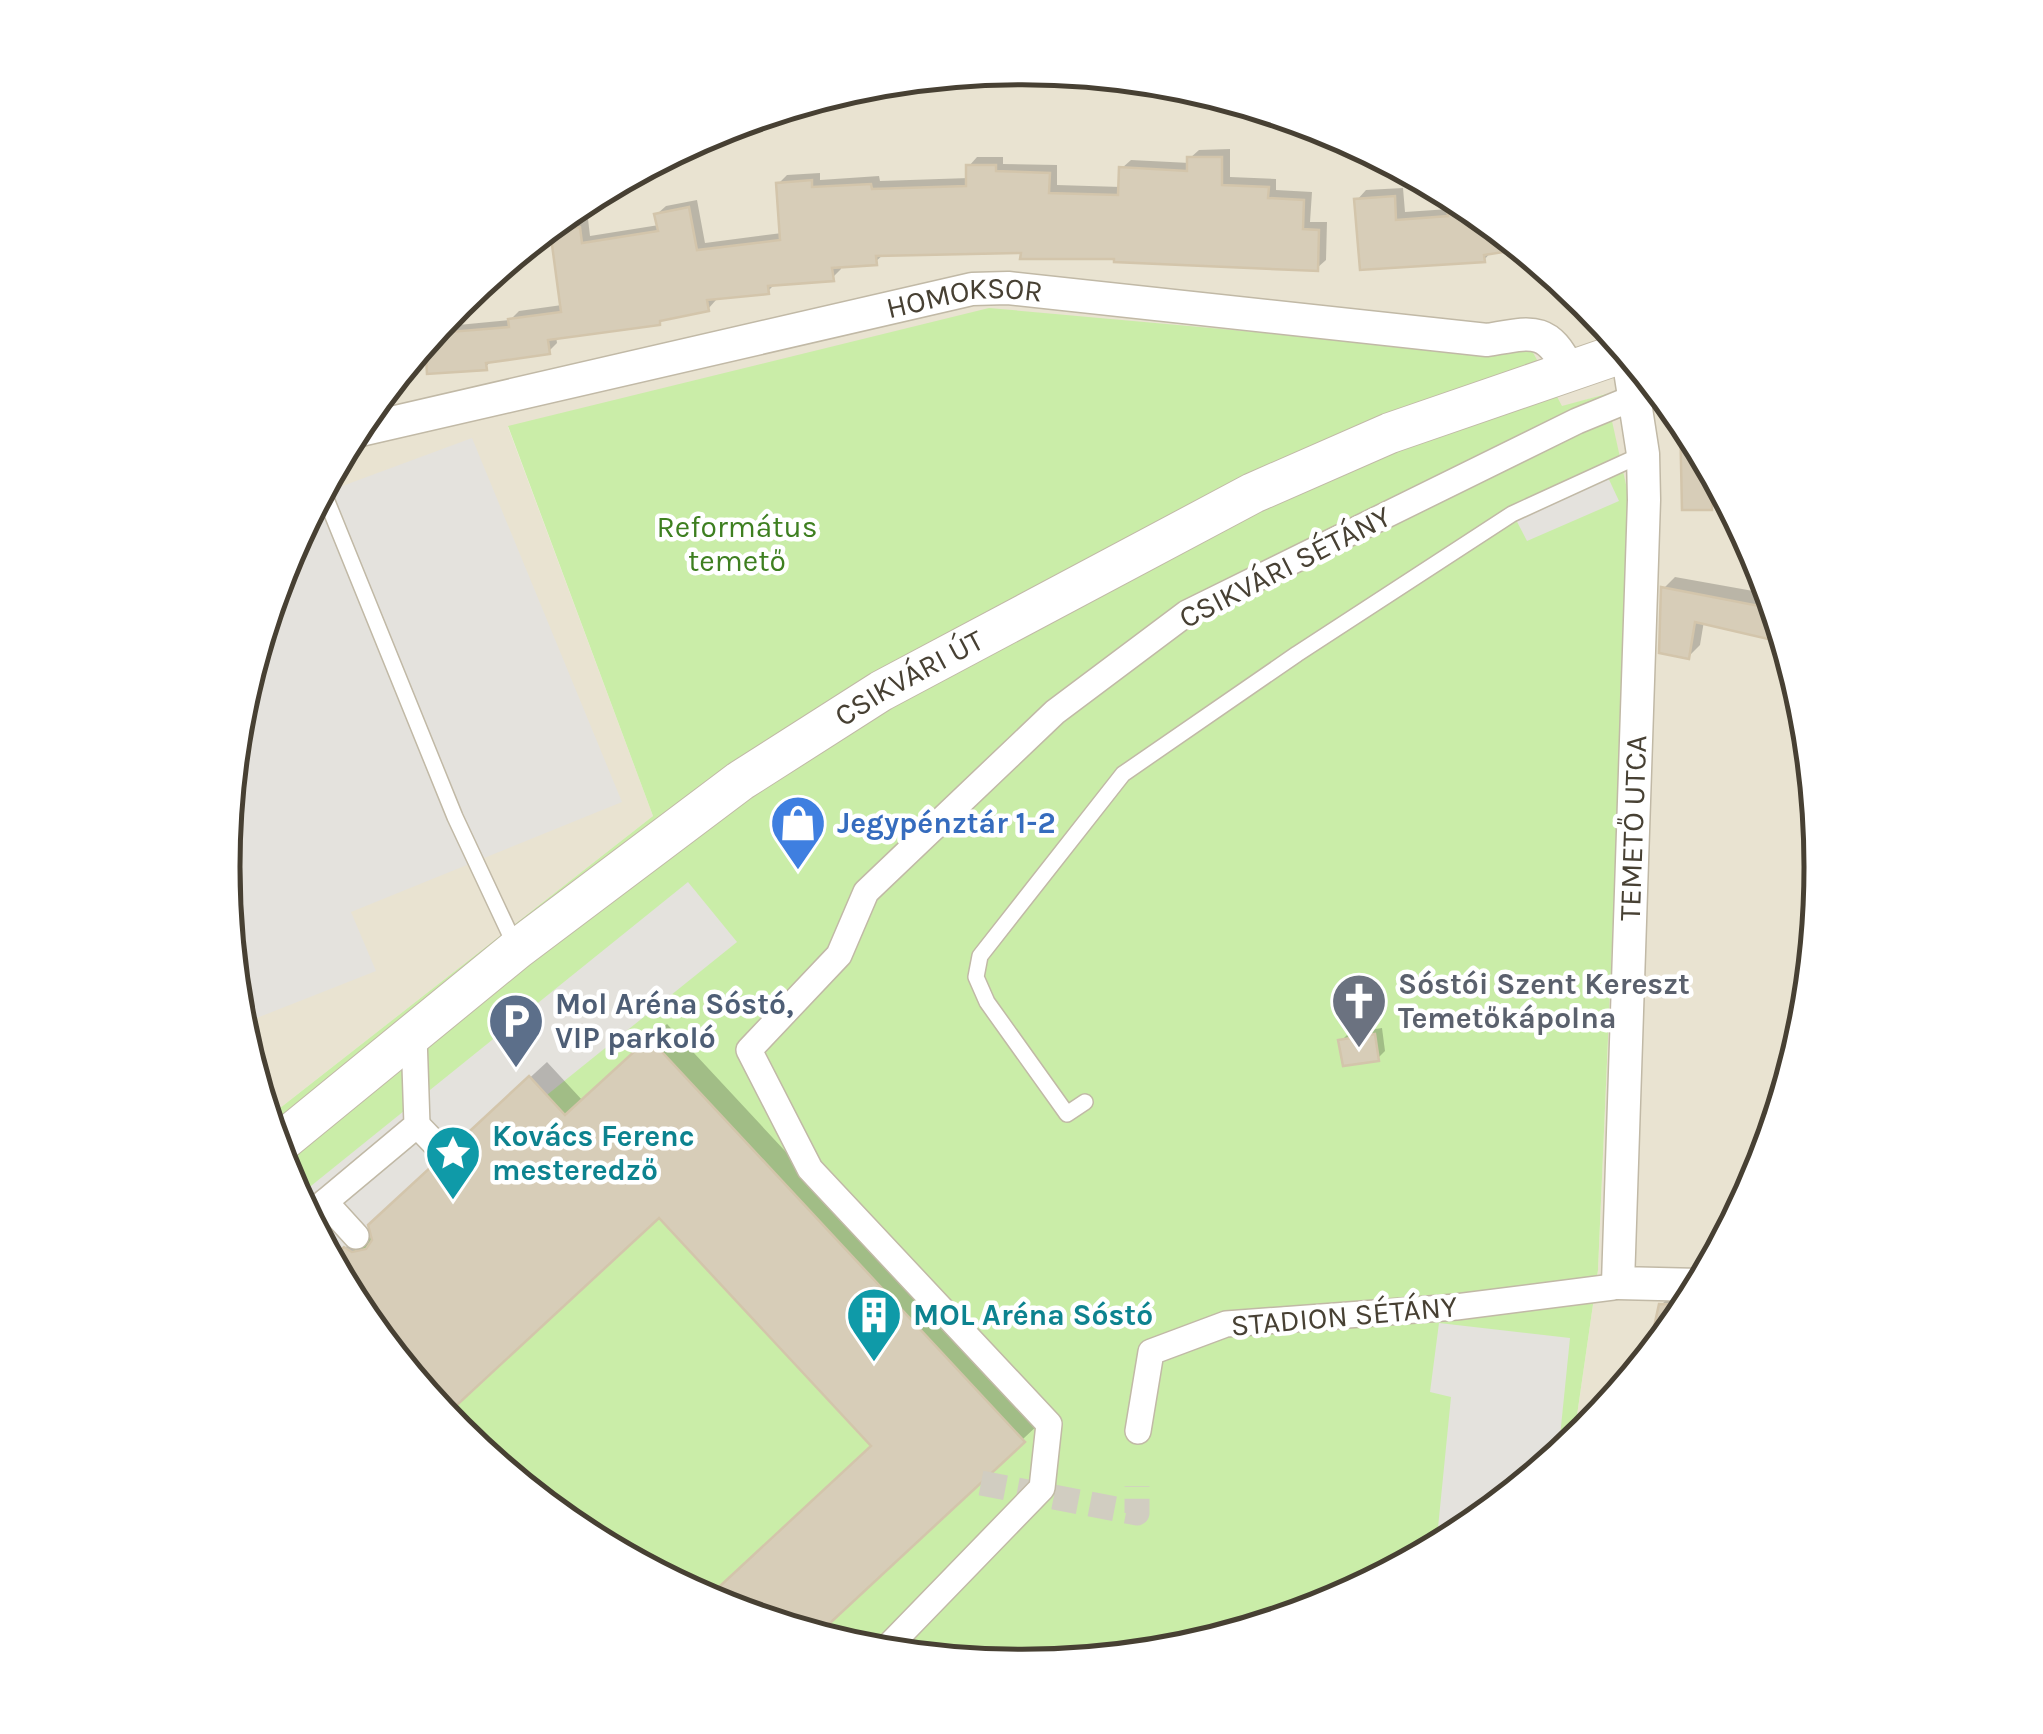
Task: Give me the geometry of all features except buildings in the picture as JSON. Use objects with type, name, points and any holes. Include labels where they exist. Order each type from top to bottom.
[{"type":"street","name":"HOMOKSOR","points":[[376,427],[972,289],[1008,288],[1487,340],[1532,332],[1556,346],[1568,370]]},
{"type":"street","name":"CSIKVÁRI ÚT","points":[[288,1137],[517,949],[740,781],[897,682],[1253,493],[1390,433],[1613,356]]},
{"type":"street","name":"TEMETŐ UTCA","points":[[1618,1283],[1644,454],[1631,378]]},
{"type":"street","name":"CSIKVÁRI SÉTÁNY","points":[[896,1638],[1042,1488],[1049,1424],[810,1169],[749,1050],[839,956],[866,892],[1054,712],[1187,613],[1576,421],[1634,398]]},
{"type":"street","points":[[414,1036],[417,1124],[444,1154]]},
{"type":"street","points":[[318,1208],[417,1124]]},
{"type":"street","points":[[320,1212],[356,1236]]},
{"type":"street","points":[[1618,1283],[1682,1285]]},
{"type":"street","name":"STADION SÉTÁNY","points":[[1138,1430],[1152,1352],[1226,1324],[1456,1307],[1613,1287],[1618,1283]]},
{"type":"lane","points":[[1085,1102],[1066,1114],[988,1002],[976,977],[980,956],[1123,774],[1496,524],[1644,454]]},
{"type":"lane","points":[[328,505],[455,818],[517,949]]},
{"type":"shaded area","points":[[1022,85],[1124,92],[1174,100],[1273,127],[1321,145],[1413,190],[1498,247],[1537,279],[1609,351],[1642,391],[1699,476],[1723,521],[1762,616],[1777,665],[1797,765],[1802,816],[1804,867],[1797,969],[1777,1069],[1744,1166],[1723,1213],[1699,1258],[1642,1343],[1577,1417],[1598,1270],[1631,507],[1605,394],[1562,407],[508,427],[653,816],[278,1109],[255,1020],[241,918],[241,816],[255,714],[281,616],[320,521],[371,433],[434,351],[506,279],[545,247],[630,190],[722,145],[819,112],[919,92]]},
{"type":"shaded area","points":[[472,438],[622,802],[351,912],[376,971],[255,1019],[241,918],[241,816],[246,765],[266,665],[281,616],[338,488]]},
{"type":"shaded area","points":[[1605,471],[1619,501],[1527,541],[1513,514]]},
{"type":"shaded area","name":"Mol Aréna Sóstó, VIP parkoló","points":[[688,882],[737,942],[344,1258],[309,1188]]},
{"type":"shaded area","points":[[1439,1323],[1570,1338],[1560,1433],[1498,1487],[1438,1528],[1451,1397],[1430,1392]]},
{"type":"green space","name":"Református temető","points":[[989,308],[1389,344],[1530,347],[1562,406],[1606,394],[1631,507],[1598,1270],[1577,1417],[1537,1455],[1456,1517],[1367,1568],[1321,1589],[1224,1622],[1174,1634],[1124,1642],[1022,1649],[919,1642],[869,1634],[770,1607],[722,1589],[630,1544],[545,1487],[506,1455],[434,1383],[371,1301],[320,1213],[278,1109],[653,816],[508,426]]},
{"type":"tunnel","points":[[981,1483],[1137,1513],[1137,1486]]},
{"type":"place","name":"Jegypénztár 1-2","points":[[798,872]]},
{"type":"place","name":"Sóstói Szent Kereszt Temetőkápolna","points":[[1359,1050]]},
{"type":"place","name":"Mol Aréna Sóstó, VIP parkoló","points":[[516,1070]]},
{"type":"place","name":"Kovács Ferenc mesteredző","points":[[453,1202]]},
{"type":"place","name":"MOL Aréna Sóstó","points":[[874,1364]]}]
